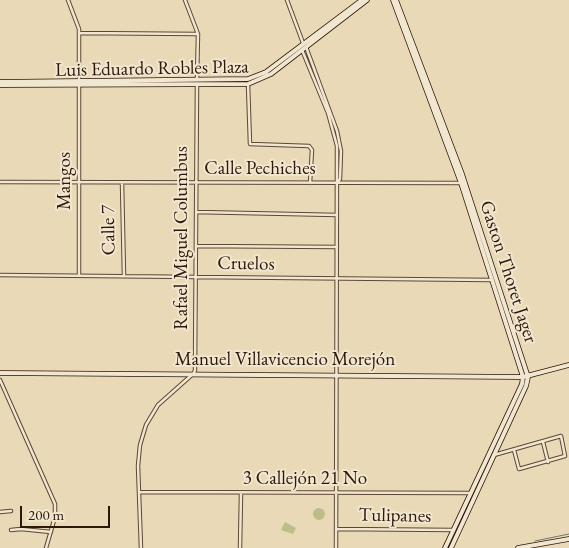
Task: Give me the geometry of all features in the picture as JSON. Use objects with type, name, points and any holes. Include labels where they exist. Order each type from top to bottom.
[{"type":"street","name":"Mangos","points":[[68,0],[79,33],[79,276]]},
{"type":"street","name":"Rafael Miguel Columbus","points":[[185,0],[198,34],[194,373]]},
{"type":"street","points":[[287,0],[334,131],[338,183],[336,548]]},
{"type":"street","name":"Luis Eduardo Robles Plaza","points":[[0,84],[248,84],[271,74],[362,0]]},
{"type":"street","name":"Luis Eduardo Robles Plaza","points":[[197,83],[248,79],[266,72],[304,47],[367,0]]},
{"type":"street","name":"Gaston Thoret Jager","points":[[394,0],[461,183],[491,280],[526,377]]},
{"type":"street","name":"Gaston Thoret Jager","points":[[394,0],[463,179],[526,377]]},
{"type":"street","points":[[79,33],[198,34]]},
{"type":"street","points":[[248,84],[250,144],[310,146],[312,150],[310,183]]},
{"type":"street","name":"Calle Pechiches","points":[[0,182],[461,183]]},
{"type":"street","name":"Calle 7","points":[[122,182],[124,276]]},
{"type":"street","points":[[196,212],[337,215]]},
{"type":"street","points":[[196,246],[337,246]]},
{"type":"street","name":"Cruelos","points":[[0,275],[491,280]]},
{"type":"street","name":"Manuel Villavicencio Morejón","points":[[0,373],[526,377],[569,365]]},
{"type":"street","points":[[141,548],[140,444],[146,425],[158,405],[194,373]]},
{"type":"street","points":[[450,548],[526,386],[526,377]]},
{"type":"street","points":[[445,548],[526,377]]},
{"type":"street","points":[[0,380],[56,511],[46,548]]},
{"type":"street","points":[[494,454],[562,438],[564,457],[518,468],[514,450]]},
{"type":"street","points":[[543,442],[548,462]]},
{"type":"street","name":"3 Callejón 21 No","points":[[139,492],[470,493]]},
{"type":"street","points":[[240,548],[241,493]]},
{"type":"street","points":[[0,512],[11,511]]},
{"type":"street","name":"Tulipanes","points":[[336,529],[453,530]]},
{"type":"street","points":[[11,530],[51,532]]},
{"type":"street","points":[[518,548],[569,538]]},
{"type":"green space","points":[[317,508],[321,508],[325,514],[321,520],[317,520],[313,516],[313,512]]},
{"type":"green space","points":[[285,522],[296,528],[293,534],[281,530]]},
{"type":"waterway","points":[[535,541],[569,534]]}]
